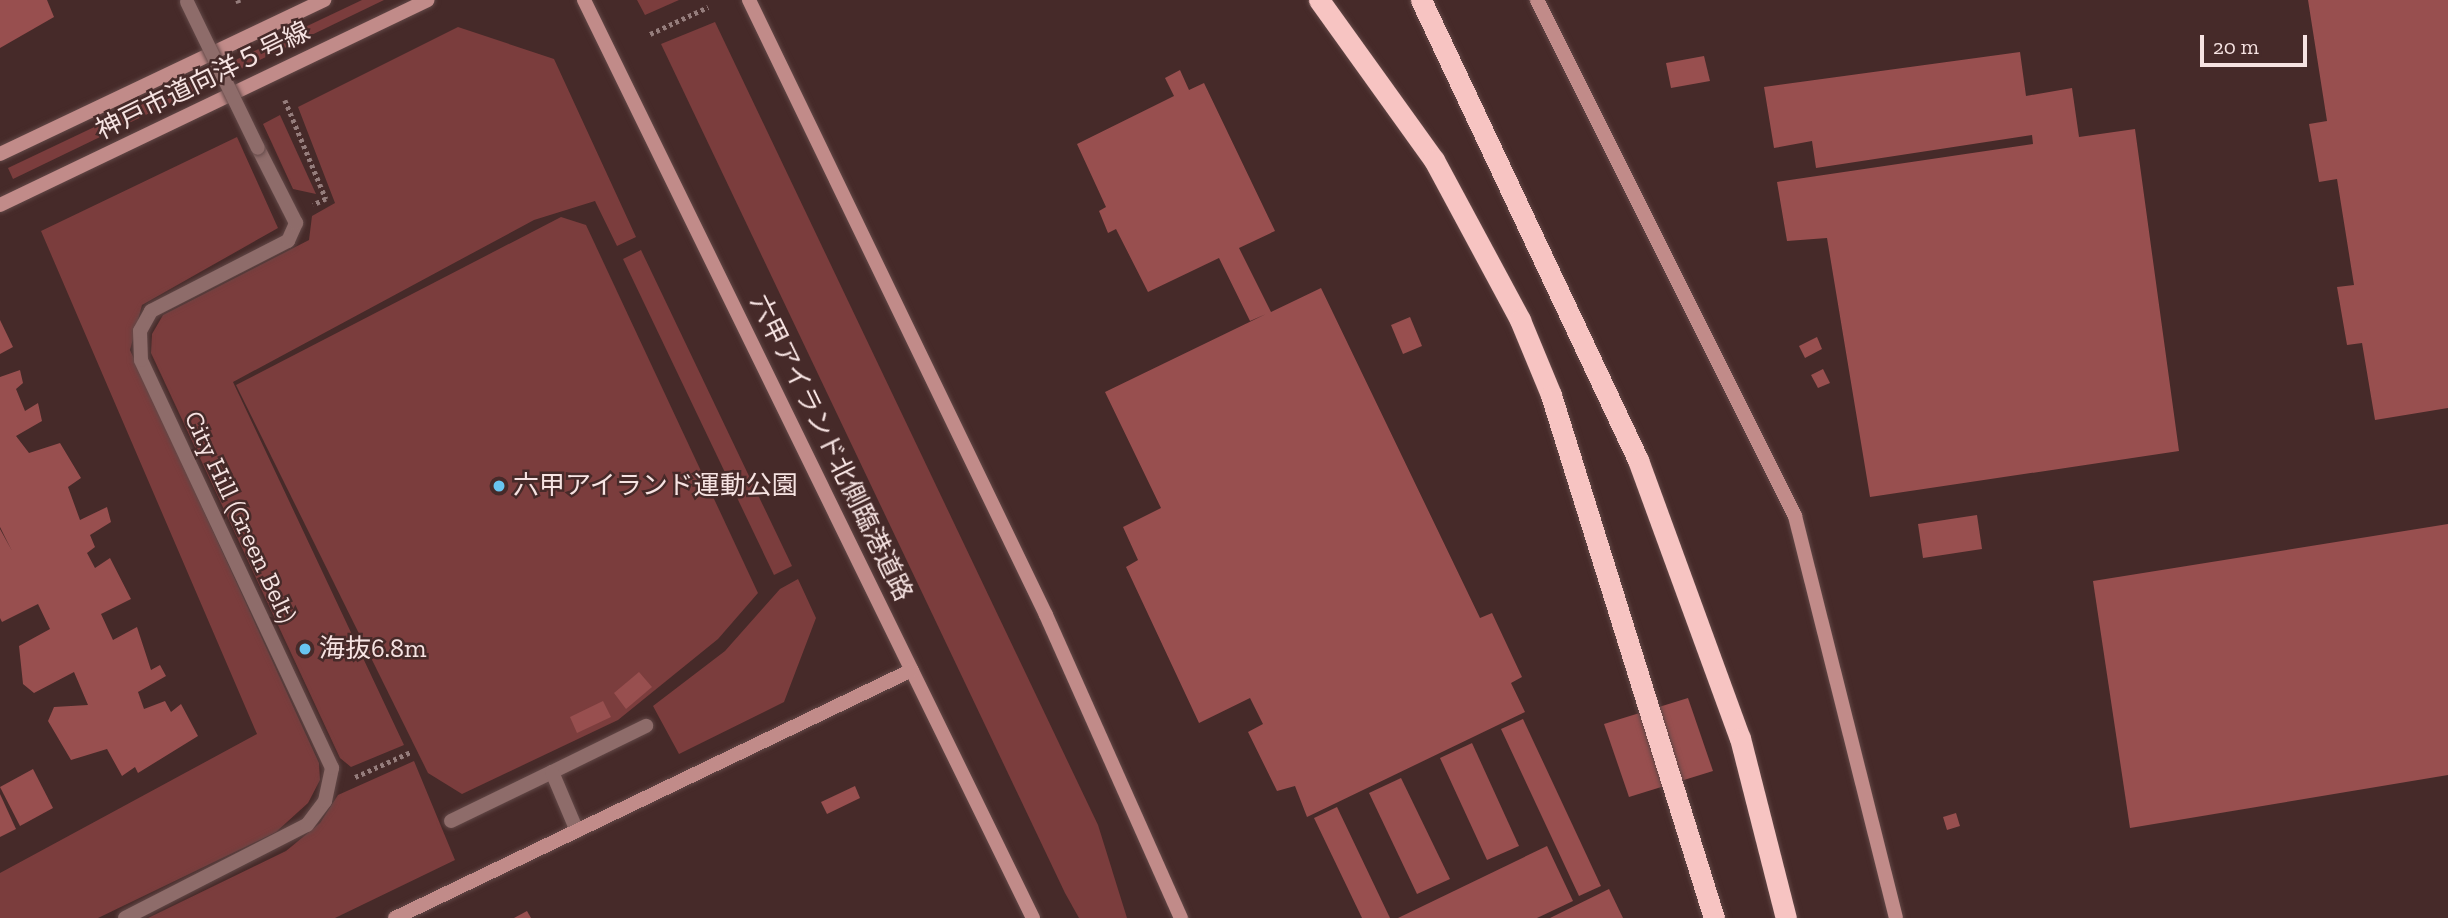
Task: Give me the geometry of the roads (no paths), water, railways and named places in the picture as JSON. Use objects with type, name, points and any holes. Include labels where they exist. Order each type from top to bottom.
[{"type":"highway","points":[[1319,0],[1434,160],[1520,320],[1551,395],[1714,918]]},
{"type":"highway","points":[[1421,0],[1638,460],[1740,738],[1786,918]]},
{"type":"street","name":"神戸市道向洋５号線","points":[[0,154],[324,0]]},
{"type":"street","name":"神戸市道向洋５号線","points":[[0,205],[427,0]]},
{"type":"street","name":"六甲アイランド北側臨港道路","points":[[584,0],[1033,918]]},
{"type":"street","points":[[750,0],[1046,615],[1181,918]]},
{"type":"street","points":[[1537,0],[1795,516],[1896,918]]},
{"type":"street","name":"City Hill (Green Belt)","points":[[125,918],[282,842],[307,825],[328,789],[332,768],[141,360],[140,331],[151,311],[288,241],[296,223],[187,1]]},
{"type":"street","points":[[395,918],[912,670]]},
{"type":"street","points":[[452,821],[646,726]]},
{"type":"street","points":[[552,772],[577,831]]},
{"type":"place","name":"六甲アイランド運動公園","points":[[499,486]]},
{"type":"place","name":"海抜6.8m","points":[[305,649]]}]
